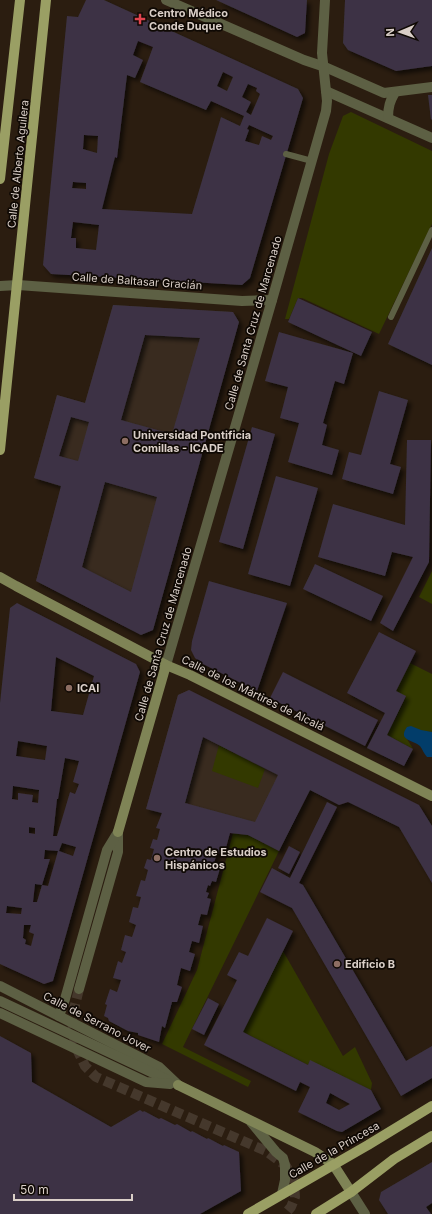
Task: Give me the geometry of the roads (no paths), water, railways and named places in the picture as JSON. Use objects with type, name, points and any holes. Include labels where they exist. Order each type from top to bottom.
[{"type":"main road","name":"Calle de Alberto Aguilera","points":[[0,179],[20,0]]},
{"type":"main road","name":"Calle de Alberto Aguilera","points":[[0,450],[46,0]]},
{"type":"main road","name":"Calle de la Princesa","points":[[248,1214],[368,1145],[432,1106]]},
{"type":"main road","points":[[316,1214],[351,1192],[394,1159],[432,1136]]},
{"type":"street","points":[[166,0],[384,93],[432,87]]},
{"type":"street","name":"Calle de Santa Cruz de Marcenado","points":[[59,1016],[107,850],[118,832],[326,111],[327,101],[325,67],[322,45],[325,0]]},
{"type":"street","points":[[326,91],[432,138]]},
{"type":"street","points":[[388,118],[389,102],[395,92]]},
{"type":"street","name":"Calle de Baltasar Gracián","points":[[0,286],[18,285],[242,301],[272,300]]},
{"type":"street","name":"Calle de los Mártires de Alcalá","points":[[0,577],[22,590],[166,664],[190,674],[432,796]]},
{"type":"street","name":"Calle de Santa Cruz de Marcenado","points":[[79,989],[118,852],[118,832]]},
{"type":"street","name":"Calle de Serrano Jover","points":[[0,986],[159,1067],[178,1085]]},
{"type":"street","name":"Calle de Serrano Jover","points":[[0,1001],[178,1085],[314,1152],[333,1164]]},
{"type":"street","name":"Calle de Serrano Jover","points":[[0,1013],[146,1082],[178,1085]]},
{"type":"street","name":"Calle de Serrano Jover","points":[[251,1122],[276,1152],[283,1158],[285,1165],[285,1180],[282,1194]]},
{"type":"street","points":[[333,1164],[365,1214]]},
{"type":"lane","points":[[286,154],[312,161]]},
{"type":"lane","points":[[392,317],[432,230]]},
{"type":"water","points":[[411,726],[432,732],[432,757],[427,757],[420,746],[405,738],[404,732],[407,727]]},
{"type":"tunnel","points":[[79,989],[72,1021],[75,1045],[85,1066],[96,1077],[266,1151],[286,1166],[294,1181],[295,1197],[291,1207],[285,1214]]},
{"type":"place","name":"Centro Médico Conde Duque","points":[[140,19]]},
{"type":"place","name":"Universidad Pontificia Comillas - ICADE","points":[[125,441]]},
{"type":"place","name":"ICAI","points":[[69,688]]},
{"type":"place","name":"Centro de Estudios Hispánicos","points":[[157,858]]},
{"type":"place","name":"Edificio B","points":[[337,964]]}]
